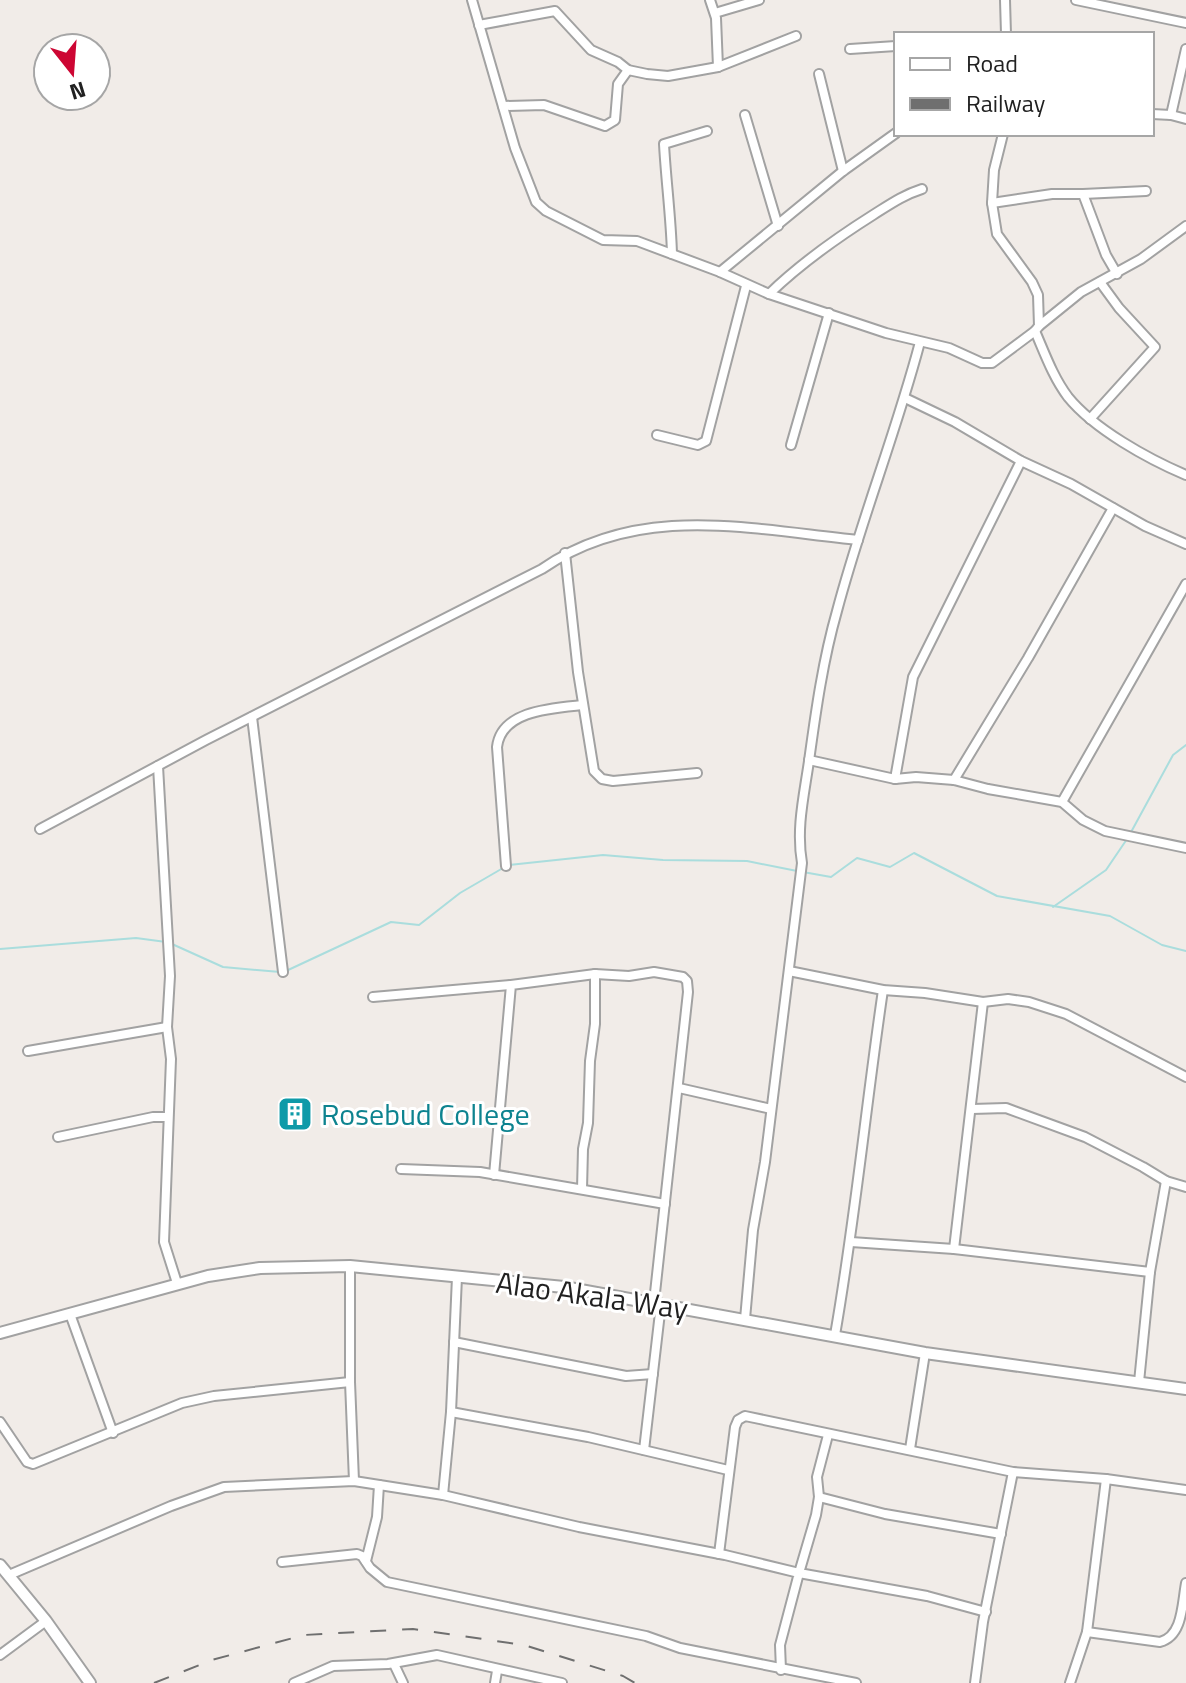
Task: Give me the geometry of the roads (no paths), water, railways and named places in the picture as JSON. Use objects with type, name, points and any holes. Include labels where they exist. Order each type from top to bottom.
[{"type":"street","points":[[472,0],[515,148],[540,207],[603,240],[637,241],[720,272],[746,286],[920,342],[949,348],[987,364],[1081,292],[1117,274],[1163,245],[1186,226]]},
{"type":"street","points":[[479,25],[555,11],[559,0]]},
{"type":"street","points":[[710,0],[715,13],[718,67]]},
{"type":"street","points":[[715,13],[759,0]]},
{"type":"street","points":[[1005,0],[1006,32]]},
{"type":"street","points":[[1076,0],[1186,23]]},
{"type":"street","points":[[555,11],[591,50],[628,70],[668,76],[718,67],[796,36]]},
{"type":"street","points":[[850,49],[894,46]]},
{"type":"street","points":[[1171,115],[1186,49]]},
{"type":"street","points":[[503,106],[544,105],[608,126],[615,120],[618,84],[628,70]]},
{"type":"street","points":[[819,74],[843,171]]},
{"type":"street","points":[[1154,114],[1186,119]]},
{"type":"street","points":[[745,115],[778,226]]},
{"type":"street","points":[[672,254],[664,144],[707,131]]},
{"type":"street","points":[[720,272],[843,171],[894,134]]},
{"type":"street","points":[[1002,136],[994,170],[992,203],[997,234],[1027,274],[1038,295],[1037,328],[1054,375],[1090,419],[1113,436],[1186,475]]},
{"type":"street","points":[[769,294],[831,241],[907,193],[922,189]]},
{"type":"street","points":[[992,203],[1052,194],[1146,191]]},
{"type":"street","points":[[1083,194],[1106,255],[1117,274]]},
{"type":"street","points":[[1090,419],[1155,347],[1100,282]]},
{"type":"street","points":[[657,435],[698,445],[706,441],[746,286]]},
{"type":"street","points":[[791,445],[829,313]]},
{"type":"street","points":[[745,1319],[753,1230],[765,1162],[799,892],[802,863],[799,822],[818,692],[836,612],[920,342]]},
{"type":"street","points":[[905,398],[955,422],[1021,461],[1186,544]]},
{"type":"street","points":[[895,779],[913,677],[1021,461]]},
{"type":"street","points":[[954,780],[1113,508]]},
{"type":"street","points":[[40,829],[449,618],[542,569],[565,553],[633,530],[676,524],[790,531],[858,540]]},
{"type":"street","points":[[565,553],[591,766],[597,777],[613,781],[697,773]]},
{"type":"street","points":[[1062,802],[1186,584]]},
{"type":"street","points":[[506,866],[497,747],[500,735],[509,724],[525,716],[583,705]]},
{"type":"street","points":[[252,717],[283,972]]},
{"type":"street","points":[[809,760],[895,779],[954,780],[1062,802],[1083,820],[1105,831],[1186,848]]},
{"type":"street","points":[[158,766],[170,976],[167,1027],[171,1059],[164,1242],[177,1283]]},
{"type":"street","points":[[789,971],[883,990],[983,1002],[1008,999],[1029,1002],[1066,1014],[1186,1077]]},
{"type":"street","points":[[373,997],[595,974],[629,976],[666,973],[678,975],[687,981],[644,1450]]},
{"type":"street","points":[[582,1189],[595,1024],[595,974]]},
{"type":"street","points":[[494,1175],[511,985]]},
{"type":"street","points":[[835,1335],[851,1242],[863,1123],[883,990]]},
{"type":"street","points":[[954,1249],[983,1002]]},
{"type":"street","points":[[28,1051],[167,1027]]},
{"type":"street","points":[[679,1088],[771,1109]]},
{"type":"street","points":[[972,1109],[1006,1108],[1085,1137],[1166,1181],[1186,1187]]},
{"type":"street","points":[[58,1137],[153,1117],[168,1117]]},
{"type":"street","points":[[401,1169],[494,1175],[665,1204]]},
{"type":"street","points":[[1139,1382],[1150,1272],[1166,1181]]},
{"type":"street","points":[[851,1242],[954,1249],[1150,1272]]},
{"type":"street","points":[[350,1266],[354,1481]]},
{"type":"street","name":"Alao Akala Way","points":[[0,1333],[177,1283],[260,1268],[350,1266],[564,1287],[925,1353],[1186,1389]]},
{"type":"street","points":[[443,1495],[451,1412],[457,1277]]},
{"type":"street","points":[[70,1314],[113,1433]]},
{"type":"street","points":[[454,1342],[626,1376],[653,1374]]},
{"type":"street","points":[[910,1449],[925,1353]]},
{"type":"street","points":[[0,1422],[27,1462],[33,1464],[182,1403],[350,1382]]},
{"type":"street","points":[[451,1412],[728,1470]]},
{"type":"street","points":[[719,1554],[735,1427],[738,1420],[745,1416],[1013,1472],[1106,1479],[1186,1490]]},
{"type":"street","points":[[781,1670],[780,1645],[819,1497],[817,1477],[828,1435]]},
{"type":"street","points":[[975,1683],[1013,1472]]},
{"type":"street","points":[[1070,1683],[1087,1632],[1106,1479]]},
{"type":"street","points":[[9,1575],[171,1506],[224,1487],[354,1481],[443,1495],[799,1573],[927,1596],[986,1612]]},
{"type":"street","points":[[366,1561],[377,1517],[379,1485]]},
{"type":"street","points":[[819,1497],[885,1514],[1001,1534]]},
{"type":"street","points":[[282,1562],[357,1554],[387,1582],[646,1636],[680,1648],[781,1670],[856,1683]]},
{"type":"street","points":[[0,1565],[46,1621],[90,1683]]},
{"type":"street","points":[[1087,1632],[1160,1642],[1169,1640],[1178,1628],[1186,1583]]},
{"type":"street","points":[[0,1655],[46,1621]]},
{"type":"street","points":[[294,1683],[333,1666],[394,1664],[437,1655],[497,1671],[562,1683]]},
{"type":"street","points":[[394,1664],[403,1683]]},
{"type":"street","points":[[495,1683],[497,1671]]},
{"type":"waterway","points":[[1130,834],[1173,755],[1186,745]]},
{"type":"waterway","points":[[1053,907],[1106,870],[1127,839]]},
{"type":"waterway","points":[[803,872],[831,877],[857,858],[890,867],[914,853],[997,896],[1110,916],[1162,945],[1186,951]]},
{"type":"waterway","points":[[509,865],[603,855],[663,860],[747,861],[797,871]]},
{"type":"waterway","points":[[286,971],[391,922],[419,925],[460,893],[503,868]]},
{"type":"waterway","points":[[0,949],[136,938],[166,942]]},
{"type":"waterway","points":[[172,944],[223,967],[280,972]]},
{"type":"railway","points":[[154,1683],[212,1660],[304,1635],[413,1629],[524,1645],[623,1676],[635,1683]]},
{"type":"place","name":"Rosebud College","points":[[295,1114]]}]
